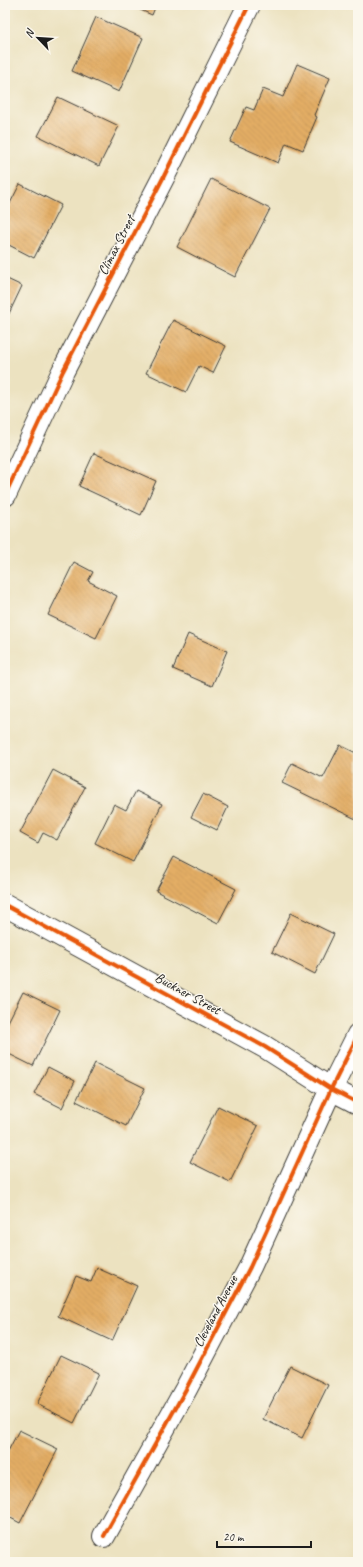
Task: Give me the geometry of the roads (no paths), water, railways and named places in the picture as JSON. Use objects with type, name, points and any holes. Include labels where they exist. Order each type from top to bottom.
[{"type":"street","name":"Climax Street","points":[[5,495],[63,371],[163,178],[249,5]]},
{"type":"street","name":"Buckner Street","points":[[5,905],[265,1047],[331,1089],[358,1104]]},
{"type":"street","name":"Cleveland Avenue","points":[[104,1536],[186,1389],[250,1267],[331,1089],[358,1035]]}]
